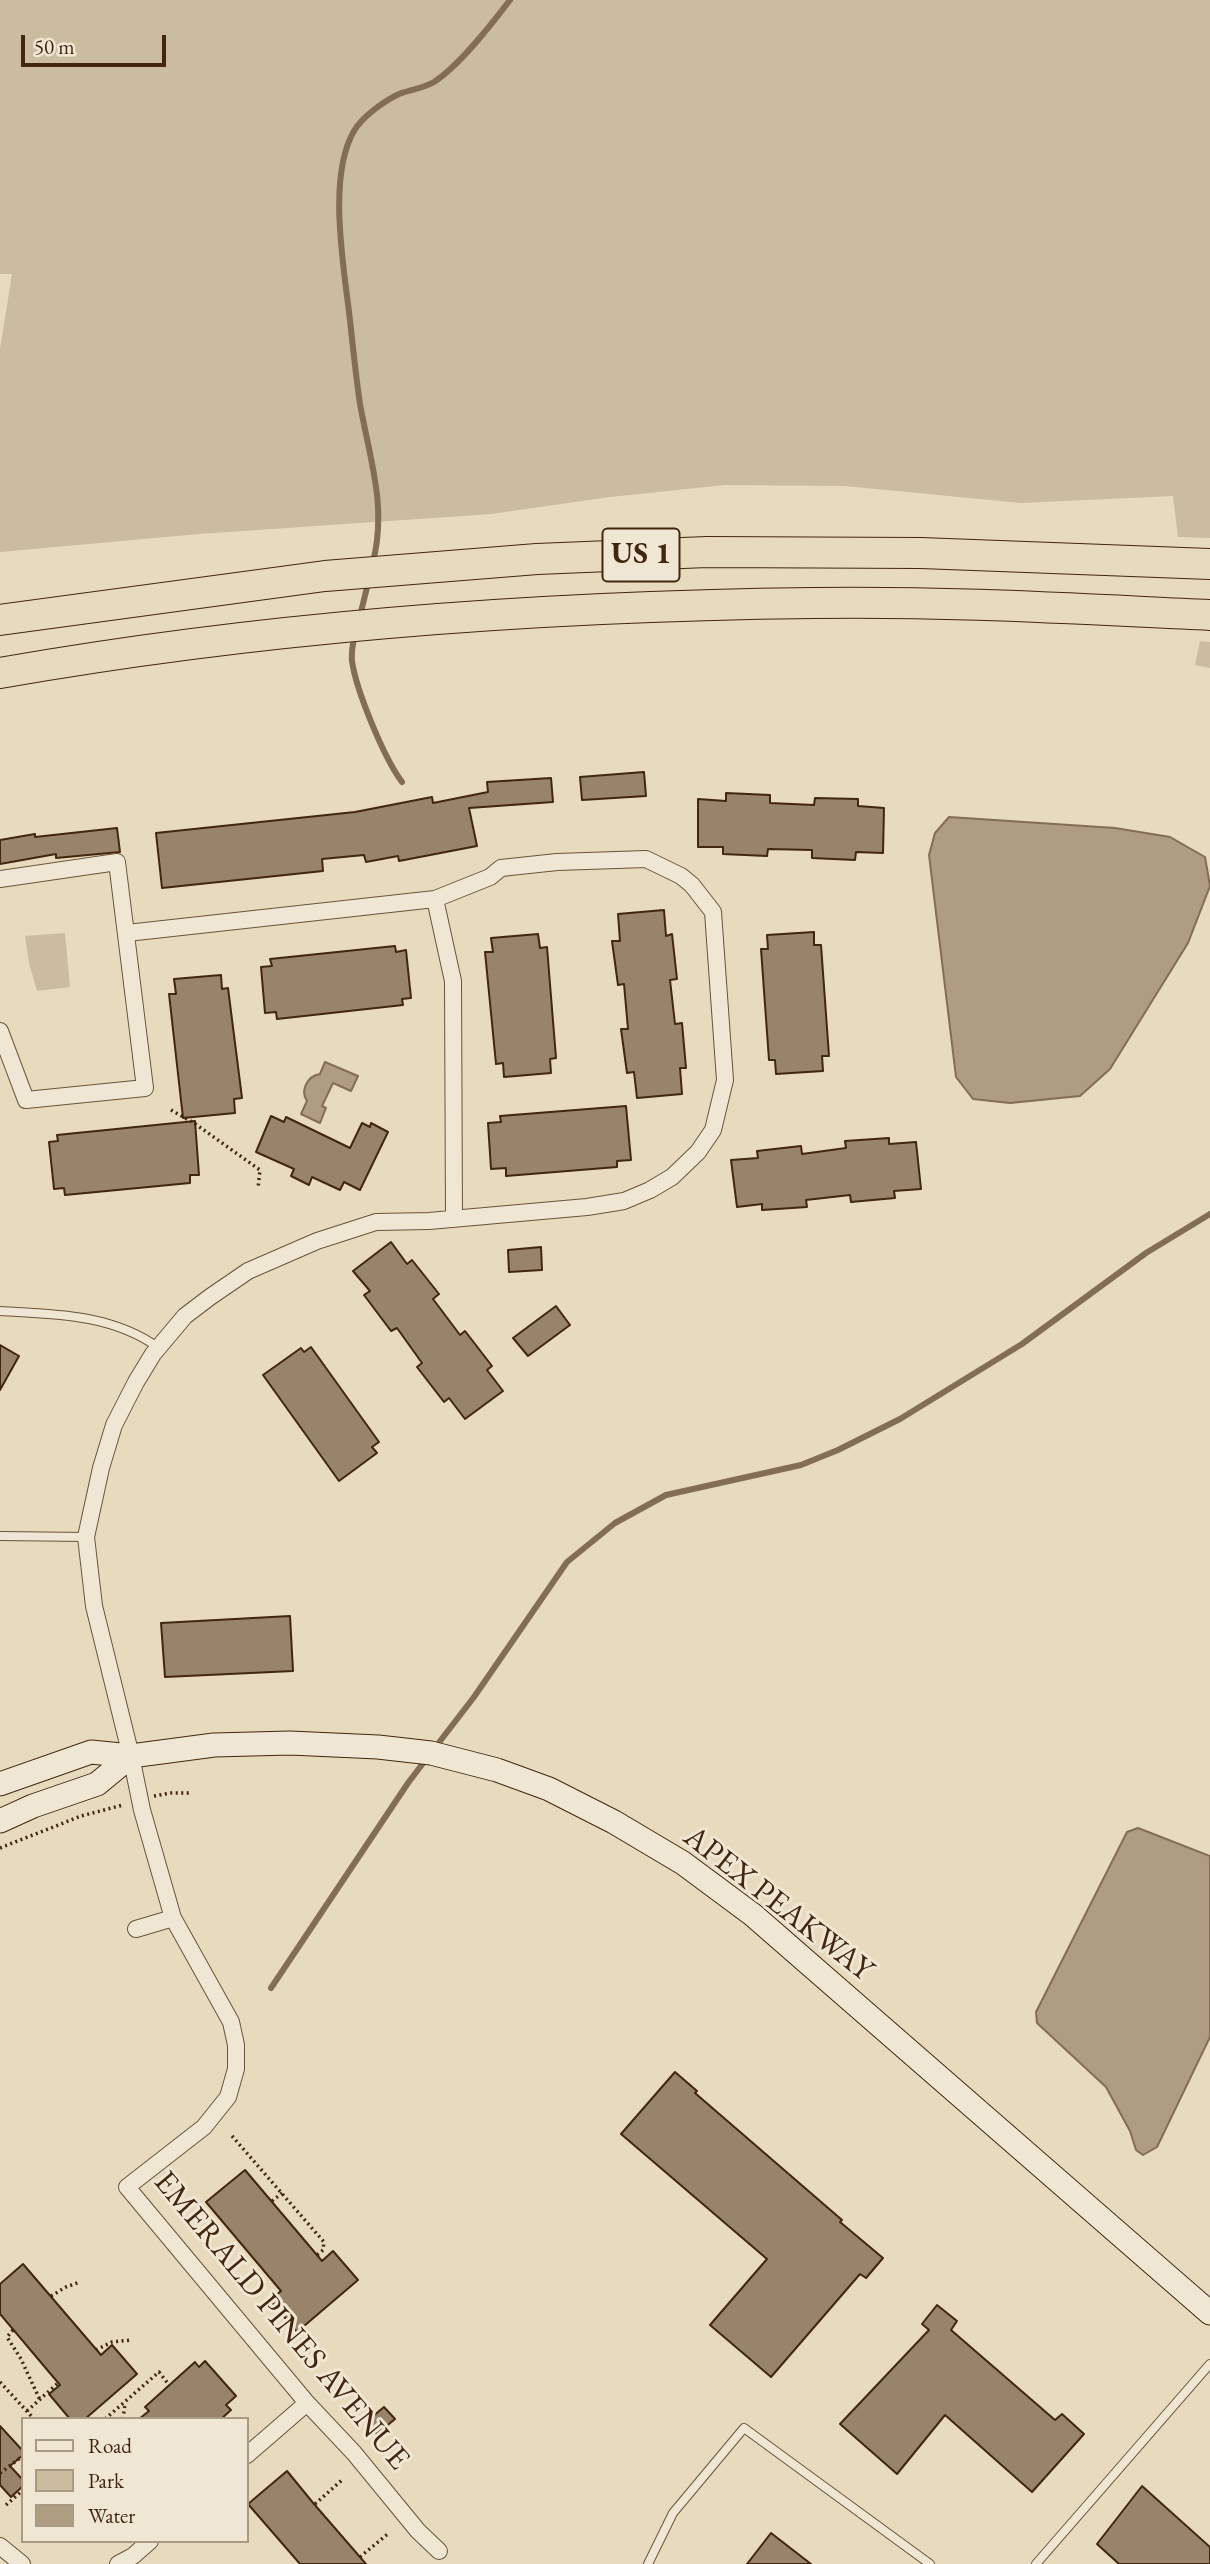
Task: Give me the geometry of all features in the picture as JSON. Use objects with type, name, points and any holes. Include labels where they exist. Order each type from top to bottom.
[{"type":"highway","name":"US 1","points":[[0,620],[324,576],[537,559],[707,552],[908,553],[1210,564]]},
{"type":"highway","name":"US 1","points":[[0,673],[207,642],[370,625],[685,606],[841,603],[1210,615]]},
{"type":"main road","name":"APEX PEAKWAY","points":[[0,1784],[91,1752],[131,1756],[215,1745],[290,1743],[378,1747],[431,1753],[496,1770],[549,1789],[614,1822],[683,1863],[753,1915],[1210,2313]]},
{"type":"main road","points":[[0,1821],[33,1806],[97,1784],[131,1756]]},
{"type":"street","name":"EMERALD PINES AVENUE","points":[[127,933],[435,899],[490,877],[501,868],[557,862],[646,859],[681,876],[713,912],[725,1080],[713,1130],[698,1152],[672,1177],[624,1201],[454,1219],[376,1223],[317,1241],[248,1271],[186,1316],[159,1348],[136,1382],[114,1425],[101,1468],[86,1538],[94,1606],[131,1756],[139,1800],[173,1918],[231,2022],[236,2045],[236,2069],[228,2096],[204,2127],[127,2187],[307,2403],[439,2551]]},
{"type":"street","points":[[0,879],[117,862],[145,1088],[26,1100],[0,1031]]},
{"type":"street","points":[[435,899],[453,981],[454,1219]]},
{"type":"street","points":[[136,1929],[173,1918]]},
{"type":"street","points":[[248,2454],[307,2403]]},
{"type":"street","points":[[118,2564],[133,2556],[148,2543]]},
{"type":"street","points":[[0,2546],[22,2564]]},
{"type":"lane","points":[[0,1311],[81,1315],[140,1334],[159,1348]]},
{"type":"lane","points":[[0,1536],[86,1538]]},
{"type":"lane","points":[[1036,2564],[1210,2364]]},
{"type":"lane","points":[[648,2564],[673,2512],[744,2428],[930,2564]]},
{"type":"path","points":[[171,1110],[260,1170],[258,1188]]},
{"type":"path","points":[[171,1793],[191,1793]]},
{"type":"path","points":[[0,1848],[81,1816],[110,1809]]},
{"type":"path","points":[[232,2136],[324,2242],[323,2250],[317,2255]]},
{"type":"path","points":[[271,2201],[282,2193]]},
{"type":"path","points":[[51,2296],[80,2282]]},
{"type":"path","points":[[13,2330],[7,2337],[21,2359],[40,2400]]},
{"type":"path","points":[[96,2350],[112,2342],[131,2340]]},
{"type":"path","points":[[107,2417],[159,2372],[169,2385]]},
{"type":"path","points":[[0,2381],[32,2417]]},
{"type":"path","points":[[27,2412],[58,2383]]},
{"type":"path","points":[[123,2417],[126,2401]]},
{"type":"path","points":[[0,2473],[21,2457]]},
{"type":"path","points":[[314,2504],[342,2480]]},
{"type":"path","points":[[6,2505],[21,2492]]},
{"type":"path","points":[[360,2557],[389,2533]]},
{"type":"green space","points":[[0,0],[1210,0],[1210,538],[1178,537],[1173,496],[1021,503],[845,486],[725,485],[610,497],[491,514],[199,534],[0,552],[0,349],[12,274],[0,274]]},
{"type":"green space","points":[[1200,641],[1210,642],[1210,668],[1195,665]]},
{"type":"green space","points":[[65,933],[70,987],[37,991],[25,936]]},
{"type":"water","points":[[949,817],[1115,828],[1170,837],[1205,857],[1210,886],[1188,943],[1110,1069],[1080,1096],[1010,1103],[973,1099],[956,1077],[929,855],[935,833]]},
{"type":"water","points":[[325,1062],[358,1076],[351,1091],[333,1083],[322,1106],[326,1108],[320,1123],[301,1114],[307,1101],[304,1093],[306,1084],[320,1074]]},
{"type":"water","points":[[1138,1828],[1210,1856],[1210,2037],[1157,2147],[1143,2155],[1136,2150],[1130,2131],[1106,2087],[1037,2023],[1036,2012],[1127,1832]]},
{"type":"building","points":[[644,772],[646,796],[582,800],[580,777]]},
{"type":"building","points":[[551,778],[553,802],[469,808],[477,846],[399,861],[398,856],[366,862],[364,855],[322,859],[323,871],[162,888],[156,833],[355,812],[432,797],[433,803],[488,792],[487,782]]},
{"type":"building","points":[[726,793],[770,795],[770,803],[814,805],[815,798],[858,799],[858,806],[884,808],[883,853],[856,852],[855,860],[812,858],[812,850],[768,849],[767,856],[723,854],[723,847],[698,847],[698,799],[726,801]]},
{"type":"building","points":[[117,828],[120,852],[56,858],[56,854],[0,864],[0,840],[35,834],[35,837]]},
{"type":"building","points":[[664,910],[666,936],[672,934],[677,979],[670,980],[675,1024],[682,1023],[686,1068],[680,1068],[682,1094],[637,1098],[634,1072],[627,1073],[621,1029],[628,1029],[624,984],[618,985],[612,941],[620,941],[618,914]]},
{"type":"building","points":[[814,932],[814,945],[821,945],[829,1056],[822,1056],[823,1071],[776,1074],[775,1060],[769,1060],[761,949],[768,949],[767,935]]},
{"type":"building","points":[[538,934],[540,948],[547,947],[556,1058],[550,1059],[551,1073],[504,1077],[503,1063],[496,1064],[485,952],[493,952],[491,938]]},
{"type":"building","points":[[395,946],[396,952],[406,950],[411,998],[402,999],[403,1005],[277,1019],[276,1012],[265,1013],[261,967],[272,966],[270,959]]},
{"type":"building","points":[[221,975],[222,989],[228,988],[242,1098],[234,1099],[235,1113],[183,1118],[169,994],[176,994],[174,979]]},
{"type":"building","points":[[626,1106],[631,1160],[617,1161],[617,1167],[506,1176],[506,1168],[491,1169],[488,1123],[501,1122],[500,1116]]},
{"type":"building","points":[[271,1116],[284,1122],[286,1117],[350,1148],[362,1123],[370,1127],[371,1123],[388,1132],[360,1190],[344,1182],[340,1190],[312,1177],[309,1185],[291,1176],[294,1169],[256,1152]]},
{"type":"building","points":[[195,1121],[199,1175],[190,1175],[190,1183],[65,1195],[64,1188],[54,1189],[49,1142],[58,1141],[57,1135]]},
{"type":"building","points":[[889,1138],[889,1144],[916,1142],[921,1189],[894,1191],[895,1198],[851,1202],[850,1195],[806,1200],[807,1207],[762,1210],[762,1204],[737,1207],[731,1160],[758,1158],[757,1151],[801,1146],[802,1154],[846,1148],[845,1141]]},
{"type":"building","points":[[391,1242],[407,1264],[412,1260],[439,1294],[433,1299],[460,1335],[465,1331],[492,1366],[487,1370],[503,1391],[465,1419],[449,1398],[444,1402],[417,1367],[422,1363],[397,1328],[391,1331],[364,1295],[370,1291],[353,1271]]},
{"type":"building","points":[[541,1247],[542,1270],[509,1272],[508,1250]]},
{"type":"building","points":[[556,1306],[570,1325],[528,1356],[513,1338]]},
{"type":"building","points":[[0,1345],[19,1356],[0,1390]]},
{"type":"building","points":[[311,1347],[379,1442],[372,1447],[377,1453],[339,1481],[263,1375],[301,1348],[304,1352]]},
{"type":"building","points":[[290,1616],[293,1671],[165,1677],[161,1623]]},
{"type":"building","points":[[675,2072],[697,2091],[695,2093],[883,2258],[866,2278],[860,2274],[771,2377],[710,2325],[767,2259],[621,2134]]},
{"type":"building","points":[[245,2170],[322,2261],[333,2251],[358,2280],[297,2332],[270,2300],[281,2291],[206,2202]]},
{"type":"building","points":[[23,2264],[101,2355],[112,2345],[137,2374],[87,2417],[68,2417],[49,2394],[60,2385],[0,2314],[0,2284]]},
{"type":"building","points":[[937,2305],[957,2321],[951,2330],[1055,2420],[1062,2414],[1084,2434],[1032,2492],[945,2415],[897,2474],[840,2424],[929,2330],[922,2324]]},
{"type":"building","points":[[205,2361],[236,2396],[226,2405],[231,2410],[223,2417],[142,2417],[149,2411],[145,2407],[195,2362],[199,2367]]},
{"type":"building","points":[[384,2407],[395,2419],[377,2434],[366,2422]]},
{"type":"building","points":[[0,2426],[21,2449],[21,2457],[10,2466],[21,2478],[21,2488],[11,2497],[0,2485]]},
{"type":"building","points":[[287,2471],[366,2564],[300,2564],[248,2504]]},
{"type":"building","points":[[1142,2486],[1210,2547],[1210,2564],[1119,2564],[1097,2544]]},
{"type":"building","points":[[771,2533],[811,2564],[747,2564]]},
{"type":"waterway","points":[[373,562],[377,541],[378,502],[359,394],[340,223],[339,197],[346,150],[354,131],[368,115],[393,97],[430,84],[444,75],[475,44],[510,0]]},
{"type":"waterway","points":[[360,616],[369,579]]},
{"type":"waterway","points":[[355,634],[352,661],[359,689],[379,741],[402,782]]},
{"type":"waterway","points":[[434,1749],[474,1697],[567,1562],[615,1523],[666,1495],[801,1465],[900,1419],[1022,1344],[1146,1253],[1210,1214]]},
{"type":"waterway","points":[[271,1988],[427,1758]]}]
